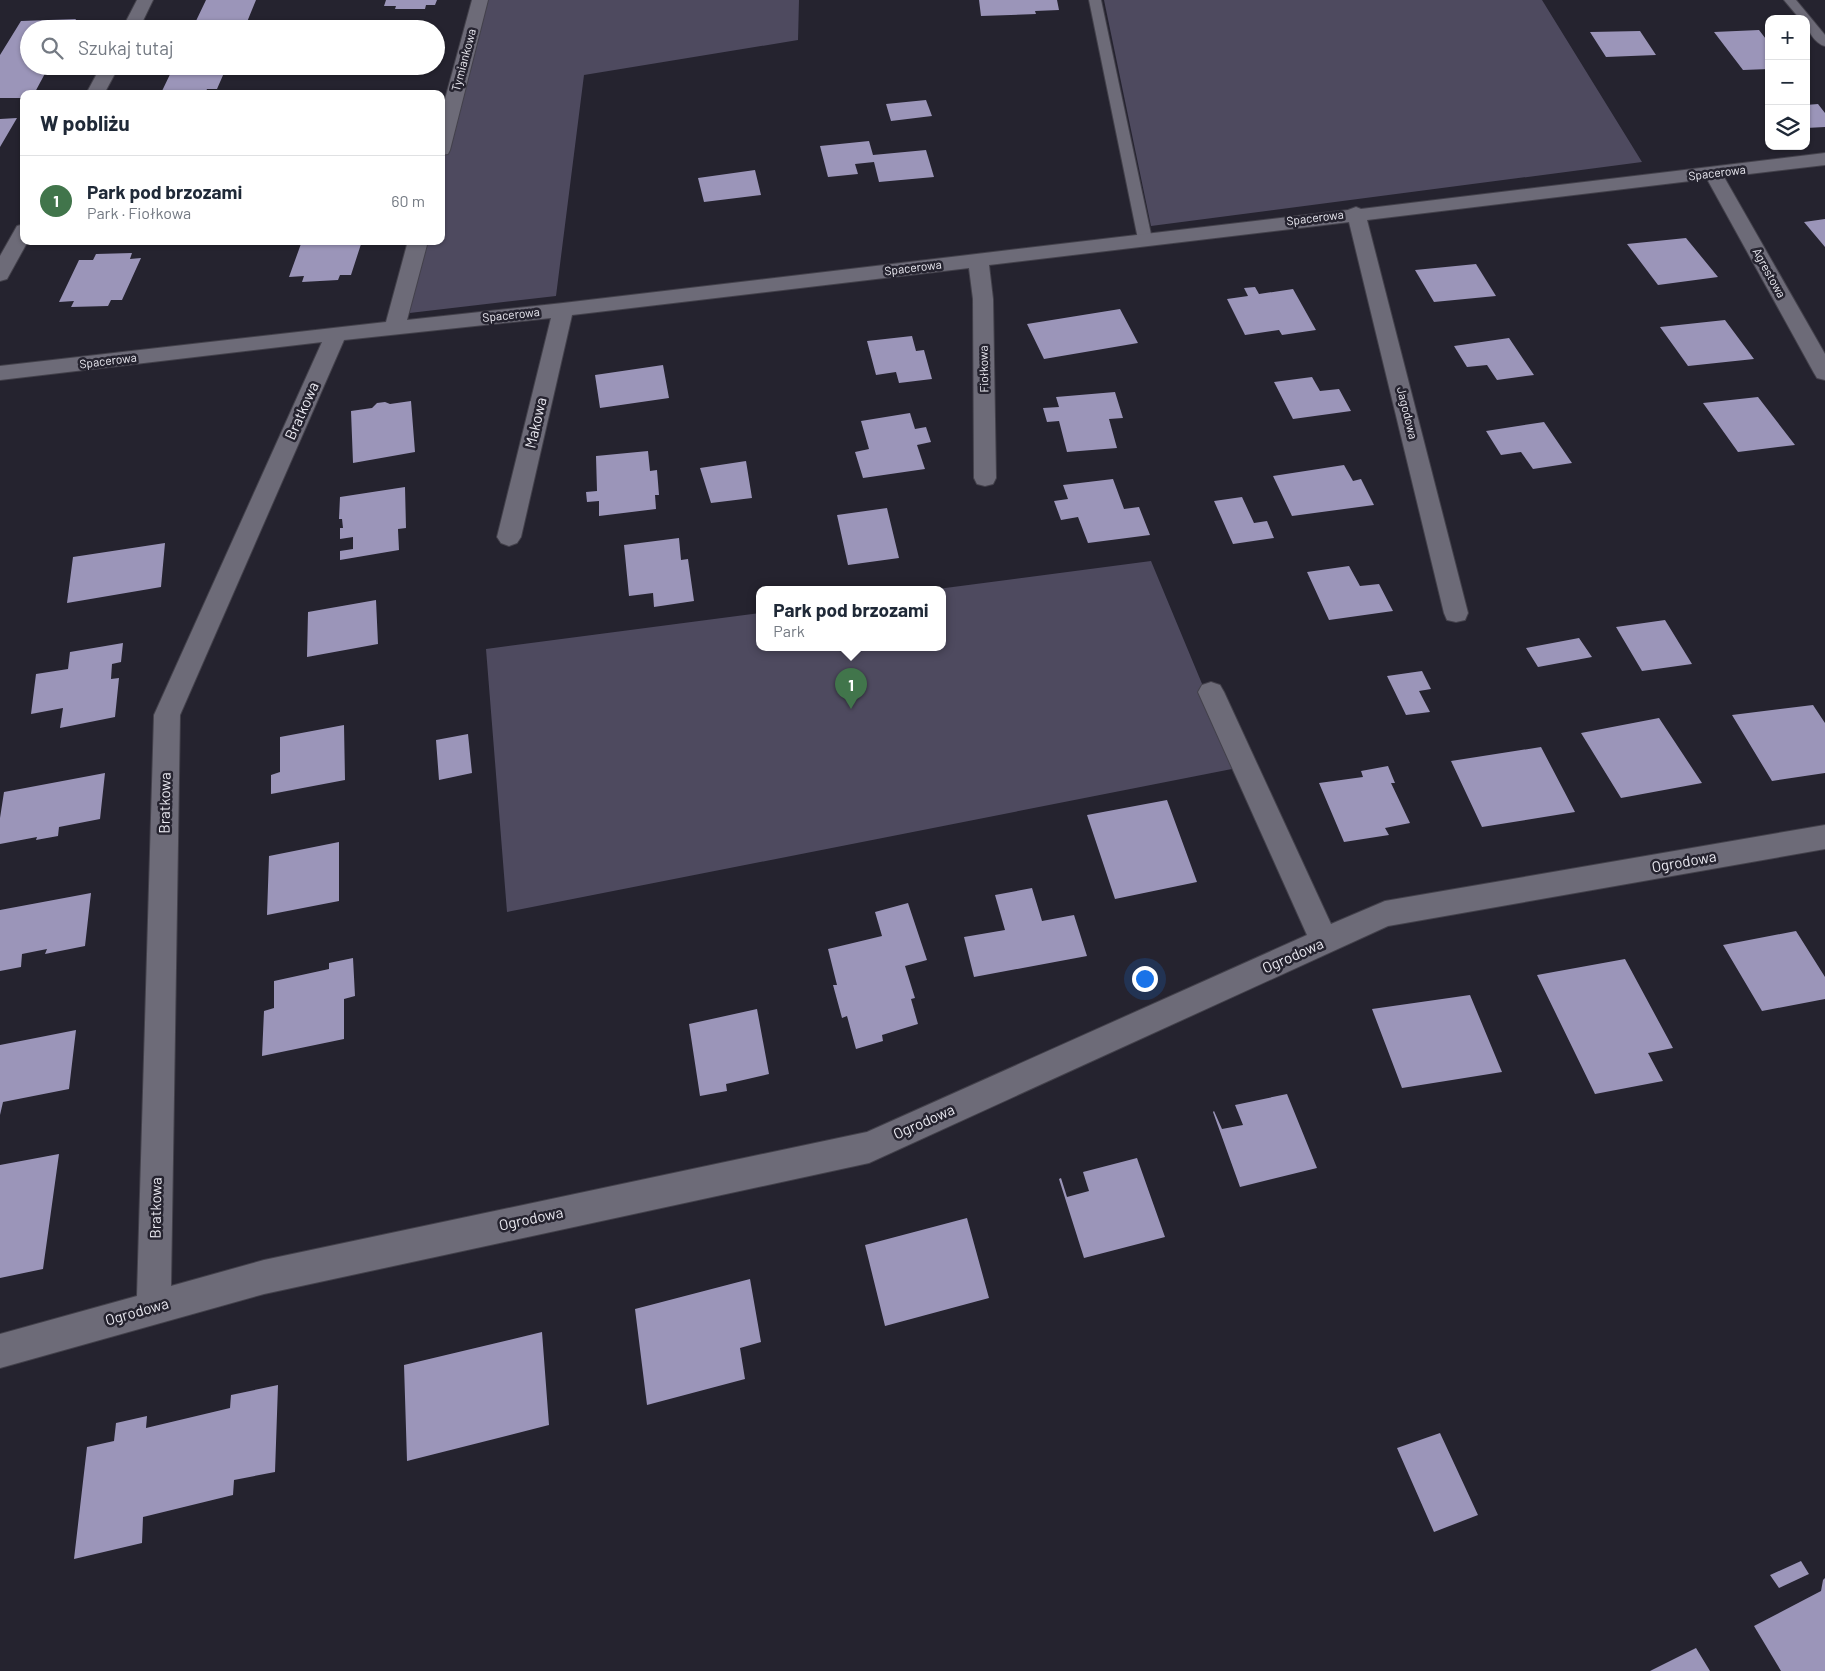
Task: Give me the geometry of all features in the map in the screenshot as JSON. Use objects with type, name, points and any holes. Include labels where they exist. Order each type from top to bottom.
[{"type":"street","points":[[135,20],[145,0]]},
{"type":"street","name":"Tymiankowa","points":[[445,135],[480,0]]},
{"type":"street","points":[[98,90],[106,75]]},
{"type":"street","name":"Spacerowa","points":[[0,373],[395,327],[563,310],[1356,213],[1713,174],[1825,158]]},
{"type":"street","name":"Agrestowa","points":[[1713,174],[1825,373]]},
{"type":"street","name":"Jagodowa","points":[[1356,213],[1456,612]]},
{"type":"street","points":[[0,274],[20,237]]},
{"type":"street","points":[[395,327],[417,245]]},
{"type":"street","name":"Fiołkowa","points":[[978,260],[983,299],[985,478]]},
{"type":"street","name":"Makowa","points":[[509,537],[563,310]]},
{"type":"street","name":"Bratkowa","points":[[154,1307],[167,715],[336,334]]},
{"type":"street","points":[[1211,692],[1325,942]]},
{"type":"street","name":"Ogrodowa","points":[[0,1351],[264,1276],[869,1147],[1385,914],[1825,837]]},
{"type":"lane","points":[[1095,0],[1145,240]]},
{"type":"lane","points":[[1790,0],[1803,15]]},
{"type":"lane","points":[[1810,24],[1825,42]]},
{"type":"shaded area","points":[[481,0],[799,0],[798,40],[584,75],[556,296],[401,314],[418,245],[445,245],[445,140]]},
{"type":"shaded area","points":[[1104,0],[1542,0],[1642,162],[1151,226]]},
{"type":"shaded area","points":[[1151,561],[1237,768],[507,912],[486,649],[756,614],[756,651],[946,651],[946,588]]},
{"type":"building","points":[[206,0],[256,0],[248,20],[196,20]]},
{"type":"building","points":[[386,0],[437,0],[435,5],[426,5],[425,9],[395,9],[396,6],[384,6]]},
{"type":"building","points":[[979,0],[1057,0],[1059,10],[1035,11],[1036,14],[981,16]]},
{"type":"building","points":[[20,23],[20,75],[44,75],[36,90],[20,90],[20,98],[0,98],[0,55]]},
{"type":"building","points":[[1759,30],[1765,38],[1765,69],[1743,70],[1714,32]]},
{"type":"building","points":[[1640,31],[1656,55],[1606,57],[1590,32]]},
{"type":"building","points":[[170,75],[223,75],[217,89],[162,90]]},
{"type":"building","points":[[926,100],[932,116],[891,121],[886,104]]},
{"type":"building","points":[[1818,104],[1825,113],[1825,127],[1810,128],[1810,105]]},
{"type":"building","points":[[17,118],[0,147],[0,119]]},
{"type":"building","points":[[869,141],[873,155],[926,150],[934,177],[879,182],[874,162],[855,164],[858,174],[828,177],[820,146]]},
{"type":"building","points":[[755,170],[761,195],[704,202],[698,178]]},
{"type":"building","points":[[1825,219],[1825,247],[1804,222]]},
{"type":"building","points":[[1686,238],[1718,277],[1658,285],[1627,244]]},
{"type":"building","points":[[301,245],[361,245],[351,275],[340,275],[338,280],[302,282],[304,276],[289,277]]},
{"type":"building","points":[[132,253],[130,259],[141,258],[122,300],[111,300],[108,306],[71,307],[74,301],[59,302],[79,260],[93,260],[96,254]]},
{"type":"building","points":[[1476,264],[1496,296],[1434,302],[1415,270]]},
{"type":"building","points":[[1255,287],[1259,294],[1293,289],[1316,330],[1282,335],[1279,330],[1245,335],[1227,299],[1248,296],[1244,288]]},
{"type":"building","points":[[1120,309],[1138,343],[1044,359],[1027,324]]},
{"type":"building","points":[[1725,320],[1754,359],[1688,366],[1660,327]]},
{"type":"building","points":[[912,336],[916,351],[924,350],[932,379],[899,383],[896,372],[876,375],[867,341]]},
{"type":"building","points":[[1509,338],[1534,375],[1497,380],[1487,365],[1467,367],[1454,346]]},
{"type":"building","points":[[663,365],[669,398],[600,408],[595,375]]},
{"type":"building","points":[[1312,377],[1320,391],[1339,389],[1351,411],[1293,419],[1274,382]]},
{"type":"building","points":[[1115,392],[1123,418],[1109,419],[1117,448],[1067,452],[1059,421],[1047,422],[1043,408],[1059,407],[1056,397]]},
{"type":"building","points":[[1758,397],[1795,445],[1738,452],[1703,403]]},
{"type":"building","points":[[411,401],[415,452],[353,463],[351,411],[372,408],[377,403],[385,402],[390,404]]},
{"type":"building","points":[[910,413],[915,429],[926,427],[931,442],[917,445],[925,469],[863,478],[855,452],[869,449],[861,421]]},
{"type":"building","points":[[1544,422],[1572,463],[1533,469],[1521,452],[1501,455],[1486,431]]},
{"type":"building","points":[[648,451],[650,471],[657,470],[659,495],[655,495],[656,509],[599,516],[599,501],[587,502],[586,492],[597,491],[596,456]]},
{"type":"building","points":[[746,461],[752,498],[711,503],[700,468]]},
{"type":"building","points":[[1344,465],[1353,481],[1361,479],[1374,505],[1292,516],[1273,476]]},
{"type":"building","points":[[1113,479],[1124,509],[1139,507],[1150,535],[1088,543],[1078,517],[1061,520],[1054,501],[1068,499],[1063,485]]},
{"type":"building","points":[[405,487],[406,528],[398,529],[399,550],[340,560],[340,551],[353,549],[353,537],[340,539],[340,528],[343,528],[342,519],[339,519],[340,497]]},
{"type":"building","points":[[1242,497],[1254,523],[1267,521],[1274,538],[1233,544],[1214,501]]},
{"type":"building","points":[[887,508],[899,558],[848,565],[837,515]]},
{"type":"building","points":[[679,538],[681,560],[688,559],[694,601],[654,607],[653,593],[629,596],[624,545]]},
{"type":"building","points":[[165,543],[161,587],[67,603],[73,557]]},
{"type":"building","points":[[1349,566],[1360,586],[1379,584],[1393,611],[1329,620],[1307,572]]},
{"type":"building","points":[[376,600],[378,644],[307,657],[308,612]]},
{"type":"building","points":[[1665,620],[1692,664],[1642,671],[1616,627]]},
{"type":"building","points":[[1579,638],[1592,657],[1538,667],[1526,648]]},
{"type":"building","points":[[123,643],[121,662],[112,664],[111,679],[119,678],[115,717],[60,728],[63,708],[31,714],[36,674],[68,669],[70,652]]},
{"type":"building","points":[[1422,671],[1431,689],[1419,691],[1430,712],[1406,715],[1387,676]]},
{"type":"building","points":[[1813,705],[1825,723],[1825,773],[1772,781],[1732,715]]},
{"type":"building","points":[[1659,718],[1702,783],[1621,798],[1581,733]]},
{"type":"building","points":[[344,725],[345,780],[271,794],[271,775],[280,772],[280,737]]},
{"type":"building","points":[[468,734],[472,773],[439,780],[436,740]]},
{"type":"building","points":[[1541,747],[1575,812],[1482,827],[1451,761]]},
{"type":"building","points":[[1388,766],[1395,783],[1391,783],[1410,823],[1385,828],[1389,835],[1344,842],[1319,783],[1363,777],[1361,771]]},
{"type":"building","points":[[105,773],[100,819],[59,827],[58,836],[36,840],[37,837],[0,844],[0,818],[4,792]]},
{"type":"building","points":[[1167,800],[1197,882],[1115,899],[1087,815]]},
{"type":"building","points":[[339,842],[339,901],[267,915],[269,856]]},
{"type":"building","points":[[1032,888],[1042,921],[1074,915],[1087,956],[974,977],[964,937],[1005,930],[995,895]]},
{"type":"building","points":[[91,893],[85,946],[45,954],[47,949],[22,954],[21,967],[0,971],[0,910]]},
{"type":"building","points":[[908,903],[927,960],[905,966],[915,998],[911,999],[918,1024],[882,1035],[883,1041],[856,1049],[847,1016],[842,1018],[833,985],[837,985],[828,949],[882,936],[875,912]]},
{"type":"building","points":[[1796,931],[1825,977],[1825,999],[1762,1011],[1723,945]]},
{"type":"building","points":[[353,958],[355,996],[344,999],[344,1039],[262,1056],[264,1011],[274,1008],[274,981],[329,969],[329,963]]},
{"type":"building","points":[[1625,959],[1673,1048],[1648,1053],[1663,1081],[1595,1094],[1537,975]]},
{"type":"building","points":[[1470,995],[1502,1072],[1402,1088],[1372,1009]]},
{"type":"building","points":[[757,1009],[769,1074],[726,1084],[727,1091],[700,1096],[689,1024]]},
{"type":"building","points":[[76,1030],[69,1089],[3,1102],[0,1115],[0,1045]]},
{"type":"building","points":[[1287,1094],[1317,1168],[1240,1187],[1213,1112],[1222,1129],[1243,1125],[1235,1105]]},
{"type":"building","points":[[59,1154],[43,1269],[0,1278],[0,1165]]},
{"type":"building","points":[[1137,1158],[1165,1237],[1084,1258],[1059,1179],[1061,1178],[1067,1197],[1089,1191],[1083,1172]]},
{"type":"building","points":[[967,1218],[989,1298],[885,1326],[865,1245]]},
{"type":"building","points":[[750,1279],[761,1342],[740,1348],[745,1379],[647,1405],[635,1309]]},
{"type":"building","points":[[542,1332],[549,1425],[407,1461],[404,1365]]},
{"type":"building","points":[[278,1385],[275,1472],[234,1480],[233,1495],[143,1517],[142,1543],[74,1559],[87,1447],[114,1441],[116,1423],[147,1416],[146,1428],[230,1408],[231,1395]]},
{"type":"building","points":[[1440,1433],[1478,1515],[1434,1532],[1397,1448]]},
{"type":"building","points":[[1801,1561],[1809,1574],[1779,1588],[1770,1575]]},
{"type":"building","points":[[1825,1578],[1825,1671],[1781,1671],[1754,1626],[1821,1591]]},
{"type":"building","points":[[1696,1648],[1710,1671],[1650,1671]]},
{"type":"place","name":"Park pod brzozami","points":[[851,709]]}]
